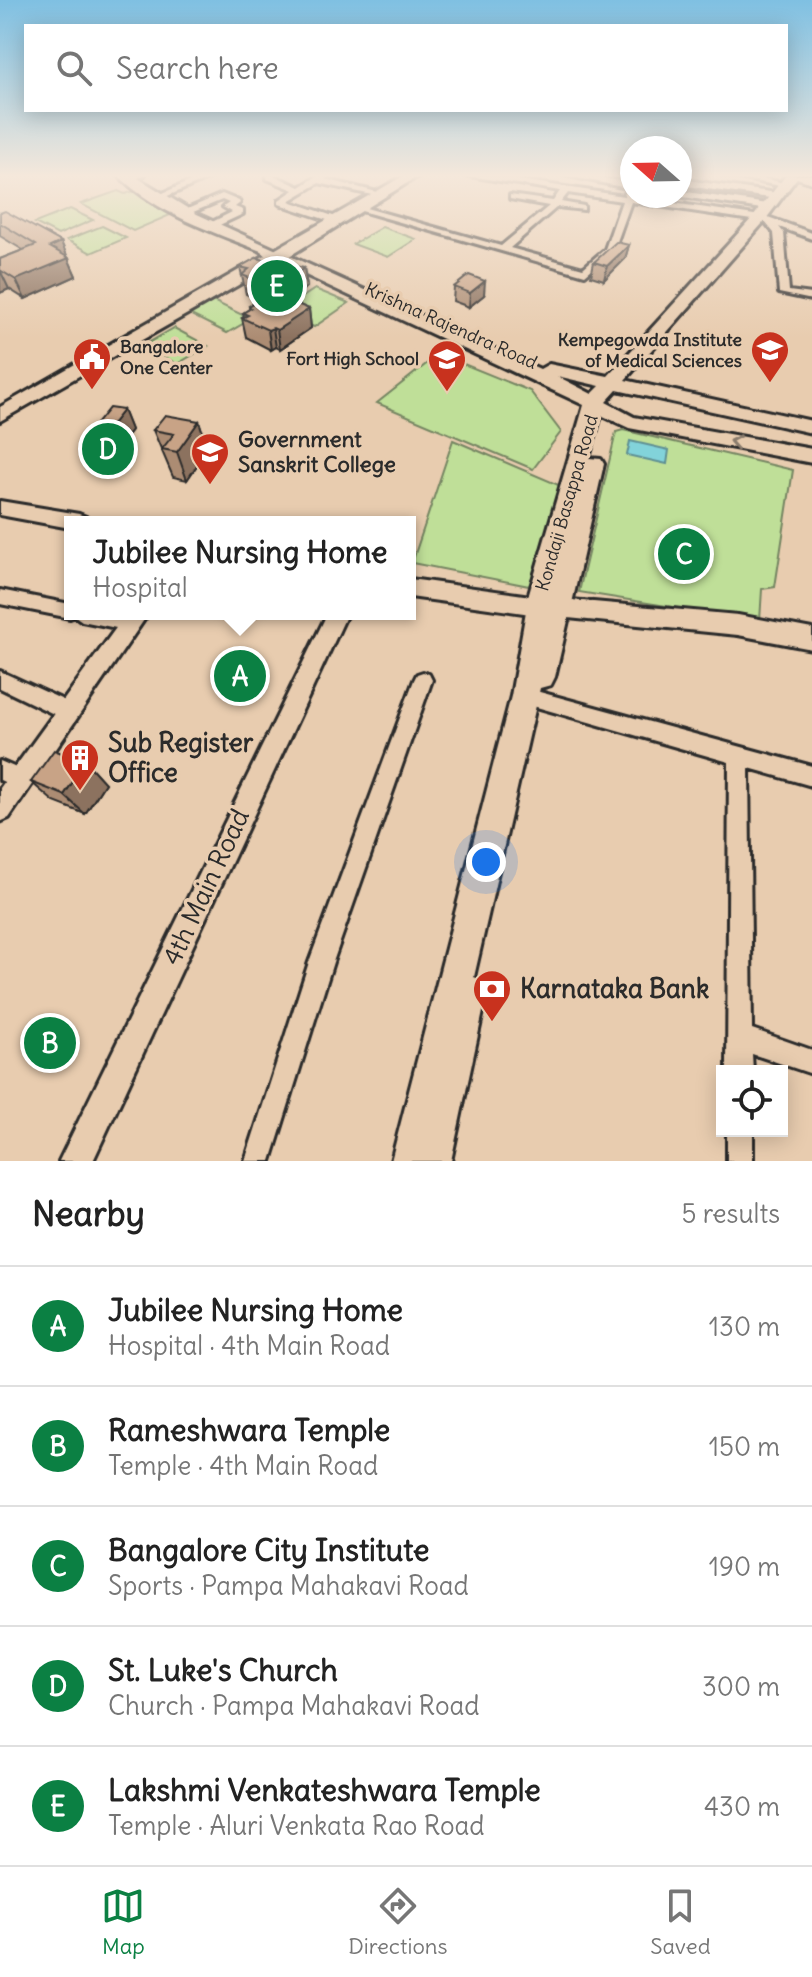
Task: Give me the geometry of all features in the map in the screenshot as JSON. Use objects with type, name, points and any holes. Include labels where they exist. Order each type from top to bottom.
[{"type":"main road","name":"Krishna Rajendra Road","points":[[219,229],[280,252],[558,373],[812,427]]},
{"type":"main road","points":[[0,415],[320,229]]},
{"type":"main road","name":"Kondaji Basappa Road","points":[[531,697],[545,609],[601,407],[753,229]]},
{"type":"main road","name":"Krishna Rajendra Road","points":[[280,252],[561,385],[629,422],[812,456]]},
{"type":"main road","points":[[0,408],[223,281],[280,252]]},
{"type":"main road","points":[[0,508],[64,519]]},
{"type":"main road","points":[[416,577],[545,609]]},
{"type":"main road","points":[[416,589],[545,609],[738,625],[812,639]]},
{"type":"main road","points":[[411,1161],[531,697]]},
{"type":"main road","points":[[431,1161],[531,697]]},
{"type":"street","points":[[432,229],[585,272],[609,250],[616,229]]},
{"type":"street","points":[[503,249],[526,229]]},
{"type":"street","points":[[780,229],[784,293],[812,297]]},
{"type":"street","points":[[0,597],[64,610]]},
{"type":"street","points":[[0,809],[10,775],[69,712],[133,620]]},
{"type":"street","name":"4th Main Road","points":[[76,1161],[334,620]]},
{"type":"street","points":[[0,679],[69,712]]},
{"type":"street","points":[[258,1161],[321,962],[423,680]]},
{"type":"street","points":[[531,697],[812,776]]},
{"type":"street","points":[[739,757],[740,1065]]},
{"type":"street","points":[[740,1037],[812,1062]]},
{"type":"street","points":[[740,1137],[740,1161]]},
{"type":"green space","points":[[47,229],[72,229],[58,235]]},
{"type":"green space","points":[[94,229],[108,229],[126,238],[91,253],[67,240]]},
{"type":"green space","points":[[378,229],[388,229],[416,239],[388,257],[353,244]]},
{"type":"green space","points":[[315,289],[349,303],[314,327],[280,312]]},
{"type":"green space","points":[[213,301],[251,319],[227,333],[189,314]]},
{"type":"green space","points":[[174,328],[208,346],[177,364],[143,346]]},
{"type":"green space","points":[[439,354],[530,391],[561,432],[533,469],[377,403]]},
{"type":"green space","points":[[623,430],[793,470],[775,587],[762,589],[760,621],[579,592],[616,432]]},
{"type":"green space","points":[[453,440],[561,486],[529,586],[416,564],[416,551]]},
{"type":"water","points":[[630,441],[669,450],[667,464],[627,455]]},
{"type":"building","points":[[10,229],[38,229],[61,242],[50,247],[69,258],[16,280],[0,270],[0,259],[36,245]]},
{"type":"building","points":[[616,242],[629,245],[607,266],[594,262]]},
{"type":"building","points":[[256,258],[304,268],[275,288],[242,275],[249,269],[240,267]]},
{"type":"building","points":[[469,275],[485,281],[470,293],[454,287]]},
{"type":"building","points":[[271,293],[309,309],[277,330],[268,330],[242,318],[248,315],[243,313],[251,308],[249,306]]},
{"type":"building","points":[[109,408],[123,410],[101,438],[87,435]]},
{"type":"building","points":[[165,415],[199,421],[177,452],[162,449],[174,434],[153,430]]},
{"type":"building","points":[[54,750],[86,762],[64,795],[31,782]]},
{"type":"place","name":"Lakshmi Venkateshwara Temple","points":[[277,286]]},
{"type":"place","name":"Kempegowda Institute of Medical Sciences","points":[[770,384]]},
{"type":"place","name":"Bangalore One Center","points":[[92,391]]},
{"type":"place","name":"Fort High School","points":[[447,393]]},
{"type":"place","name":"St. Luke's Church","points":[[108,449]]},
{"type":"place","name":"Government Sanskrit College","points":[[210,486]]},
{"type":"place","name":"Bangalore City Institute","points":[[684,554]]},
{"type":"place","name":"Jubilee Nursing Home","points":[[240,676]]},
{"type":"place","name":"Sub Register Office","points":[[80,792]]},
{"type":"place","name":"Karnataka Bank","points":[[492,1023]]},
{"type":"place","name":"Rameshwara Temple","points":[[50,1043]]}]
